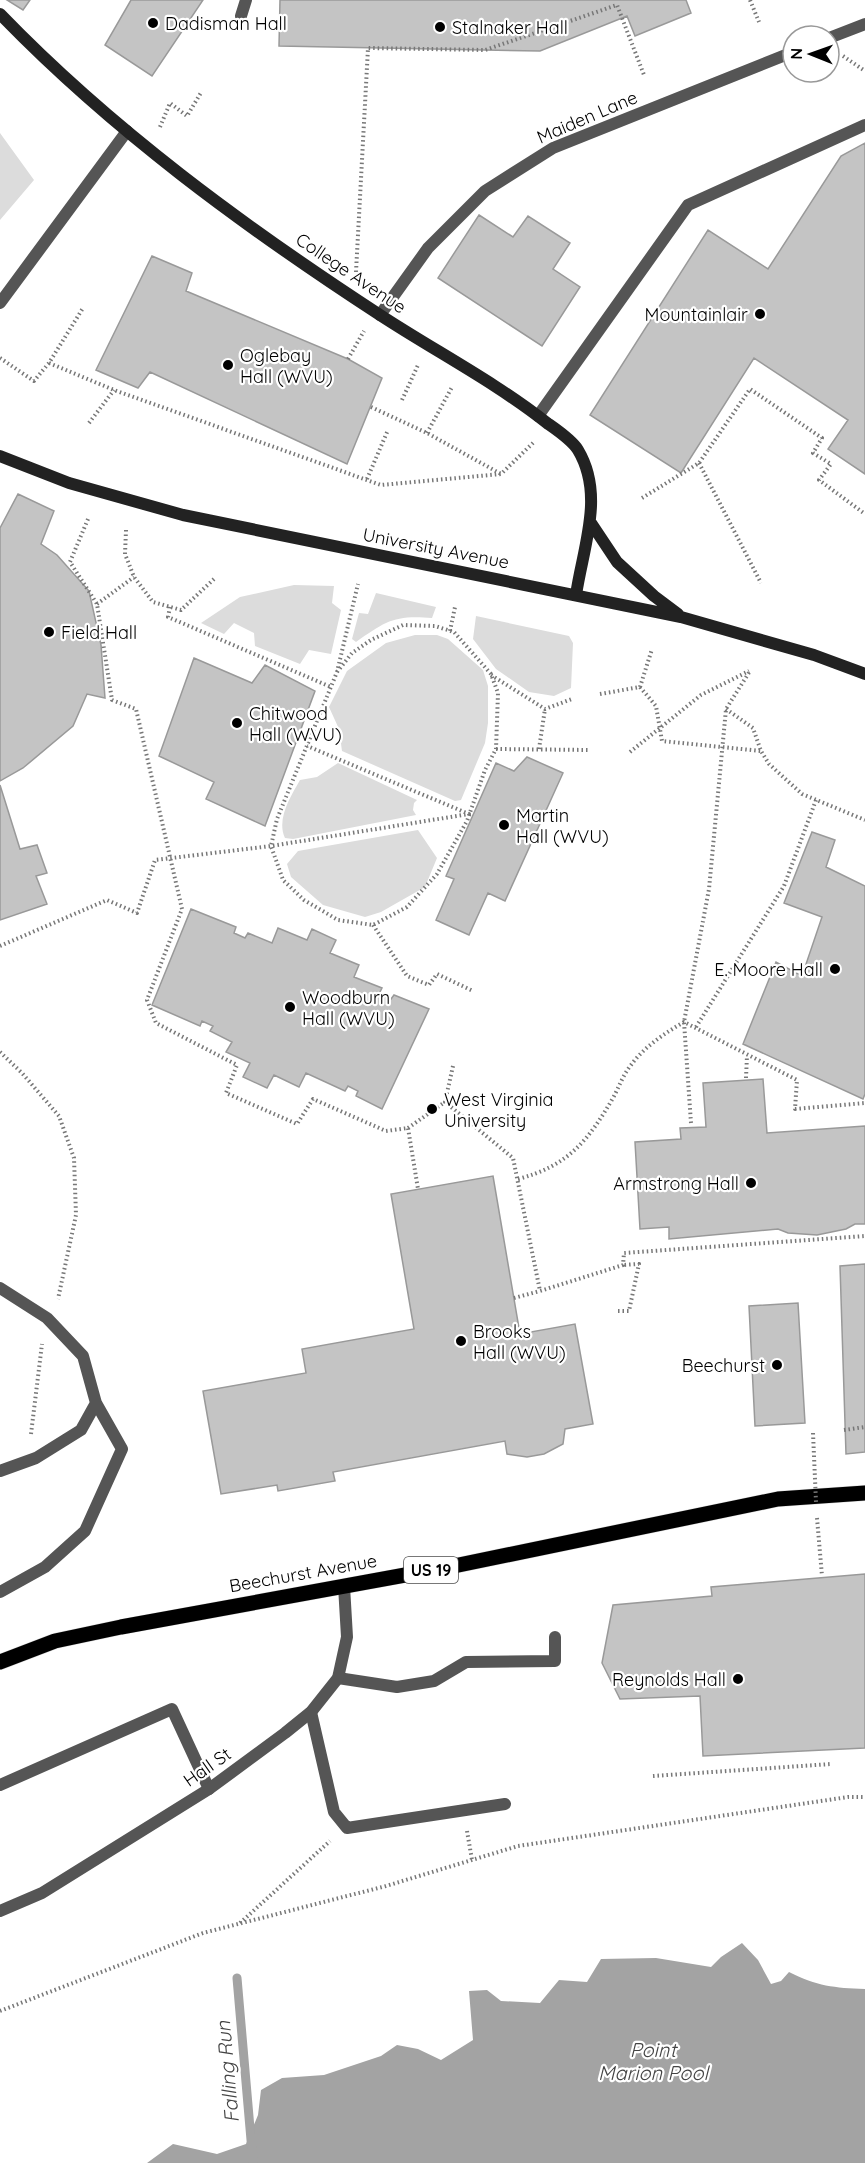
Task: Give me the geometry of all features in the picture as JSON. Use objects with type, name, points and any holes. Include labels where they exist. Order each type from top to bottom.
[{"type":"main road","name":"Beechurst Avenue","points":[[0,1662],[55,1641],[449,1567],[778,1499],[865,1493]]},
{"type":"street","points":[[241,16],[246,0]]},
{"type":"street","name":"College Avenue","points":[[0,14],[43,59],[151,151],[264,236],[380,315],[538,416],[577,448],[591,481],[591,523],[576,595]]},
{"type":"street","points":[[841,33],[865,24]]},
{"type":"street","name":"Maiden Lane","points":[[380,315],[428,248],[485,191],[553,148],[781,57]]},
{"type":"street","points":[[538,416],[688,205],[865,125]]},
{"type":"street","points":[[0,303],[128,131]]},
{"type":"street","name":"University Avenue","points":[[0,456],[69,483],[183,515],[681,617],[814,655],[865,674]]},
{"type":"street","points":[[591,523],[617,562],[681,617]]},
{"type":"street","points":[[0,1288],[47,1318],[83,1356],[96,1403],[122,1449],[85,1531],[45,1566],[0,1592]]},
{"type":"street","points":[[0,1471],[36,1458],[81,1430],[96,1403]]},
{"type":"street","name":"Hall St","points":[[0,1911],[42,1893],[209,1789],[310,1712],[338,1678],[347,1637],[344,1586]]},
{"type":"street","points":[[338,1678],[396,1687],[434,1681],[466,1662],[555,1661],[555,1637]]},
{"type":"street","points":[[0,1785],[172,1709],[209,1789]]},
{"type":"street","points":[[310,1712],[334,1812],[347,1828],[505,1804]]},
{"type":"path","points":[[750,0],[759,22]]},
{"type":"path","points":[[356,273],[368,48],[485,50],[617,5],[644,75]]},
{"type":"path","points":[[847,58],[865,71]]},
{"type":"path","points":[[160,127],[170,103],[187,116],[202,91]]},
{"type":"path","points":[[0,358],[34,381],[49,363],[83,308]]},
{"type":"path","points":[[348,360],[365,328]]},
{"type":"path","points":[[49,363],[114,390],[381,484],[501,474],[534,442]]},
{"type":"path","points":[[402,400],[418,364]]},
{"type":"path","points":[[427,433],[452,387]]},
{"type":"path","points":[[642,498],[699,463],[750,388],[822,438],[813,453],[831,464],[819,480],[865,514]]},
{"type":"path","points":[[89,423],[114,390]]},
{"type":"path","points":[[371,407],[427,433],[501,474]]},
{"type":"path","points":[[367,479],[388,430]]},
{"type":"path","points":[[699,463],[760,583]]},
{"type":"path","points":[[88,519],[70,562],[97,604],[112,700],[136,709],[182,909],[147,1000],[156,1023],[237,1065],[226,1093],[297,1124],[313,1099],[386,1131],[408,1128],[445,1102],[453,1066]]},
{"type":"path","points":[[126,530],[125,554],[134,577],[153,602],[181,610],[214,579]]},
{"type":"path","points":[[97,604],[134,577]]},
{"type":"path","points":[[358,584],[337,672],[277,819],[271,846],[283,880],[304,900],[338,920],[373,925],[407,908],[437,874],[469,814],[485,770],[496,749],[498,693],[491,674]]},
{"type":"path","points":[[170,607],[168,617],[331,687]]},
{"type":"path","points":[[450,631],[455,607]]},
{"type":"path","points":[[337,672],[352,653],[371,640],[403,625],[435,626],[454,632],[491,674],[545,709]]},
{"type":"path","points":[[640,687],[652,649]]},
{"type":"path","points":[[630,752],[701,695],[750,671],[726,709],[709,889],[684,1022],[691,1124]]},
{"type":"path","points":[[600,694],[640,687]]},
{"type":"path","points":[[640,687],[656,706],[662,741],[761,751]]},
{"type":"path","points":[[545,709],[572,699]]},
{"type":"path","points":[[538,749],[545,709]]},
{"type":"path","points":[[726,709],[753,728],[761,751],[770,764],[802,794],[865,820]]},
{"type":"path","points":[[307,746],[469,814]]},
{"type":"path","points":[[496,749],[590,750]]},
{"type":"path","points":[[696,1027],[784,886],[816,800]]},
{"type":"path","points":[[0,946],[107,900],[137,913],[155,860],[271,846],[469,814]]},
{"type":"path","points":[[373,925],[407,976],[429,985],[437,974],[473,991]]},
{"type":"path","points":[[684,1022],[797,1080],[795,1109],[865,1103]]},
{"type":"path","points":[[518,1179],[532,1176],[575,1151],[594,1127],[631,1065],[649,1046],[684,1022]]},
{"type":"path","points":[[0,1052],[22,1073],[58,1116],[74,1158],[76,1215],[60,1295],[47,1318]]},
{"type":"path","points":[[746,1078],[747,1056]]},
{"type":"path","points":[[445,1102],[513,1158],[540,1291]]},
{"type":"path","points":[[408,1128],[418,1189]]},
{"type":"path","points":[[624,1265],[624,1253],[865,1236]]},
{"type":"path","points":[[514,1298],[624,1265],[639,1264],[629,1311],[618,1311]]},
{"type":"path","points":[[36,1458],[31,1438],[42,1342]]},
{"type":"path","points":[[844,1430],[865,1427]]},
{"type":"path","points":[[813,1433],[822,1576]]},
{"type":"path","points":[[653,1776],[831,1764]]},
{"type":"path","points":[[0,2011],[203,1933],[386,1886],[518,1846],[836,1799],[865,1797]]},
{"type":"path","points":[[239,1923],[347,1828]]},
{"type":"shaded area","points":[[0,133],[34,180],[0,220]]},
{"type":"shaded area","points":[[294,585],[334,586],[332,603],[341,610],[331,654],[309,650],[300,664],[255,646],[254,633],[234,623],[224,634],[201,623],[240,597]]},
{"type":"shaded area","points":[[376,593],[436,607],[432,618],[391,621],[356,642],[352,639],[359,613],[368,614]]},
{"type":"shaded area","points":[[476,616],[569,636],[573,643],[571,688],[554,696],[529,692],[496,669],[473,639]]},
{"type":"shaded area","points":[[415,635],[437,635],[448,639],[483,670],[488,686],[488,723],[485,743],[461,800],[455,801],[342,751],[339,729],[329,707],[347,671],[386,643]]},
{"type":"shaded area","points":[[338,763],[417,800],[413,810],[416,815],[293,839],[285,838],[283,816],[300,780],[317,777]]},
{"type":"shaded area","points":[[418,830],[437,858],[425,887],[381,912],[365,917],[323,905],[291,877],[287,864],[298,851]]},
{"type":"water","name":"Point Marion Pool","points":[[742,1943],[758,1960],[771,1984],[781,1981],[789,1972],[826,1985],[865,1989],[865,2163],[147,2163],[173,2144],[217,2154],[246,2144],[258,2115],[261,2090],[282,2078],[324,2075],[381,2056],[397,2045],[418,2049],[441,2060],[473,2040],[469,1991],[487,1990],[501,2001],[540,2003],[559,1980],[587,1982],[601,1959],[656,1958],[711,1967]]},
{"type":"building","points":[[7,0],[30,0],[23,10]]},
{"type":"building","name":"Dadisman Hall","points":[[131,0],[203,0],[152,76],[105,45]]},
{"type":"building","name":"Stalnaker Hall","points":[[280,0],[686,0],[691,13],[635,36],[627,16],[540,51],[279,46]]},
{"type":"building","name":"Mountainlair","points":[[865,143],[865,474],[828,449],[848,420],[754,358],[681,473],[590,415],[708,230],[768,269],[841,156]]},
{"type":"building","points":[[479,215],[513,237],[528,216],[570,243],[553,269],[580,287],[542,346],[438,278]]},
{"type":"building","name":"Oglebay Hall (WVU)","points":[[152,256],[192,273],[186,291],[348,359],[382,378],[347,464],[150,372],[138,388],[96,370]]},
{"type":"building","name":"Field Hall","points":[[18,494],[54,511],[41,544],[57,555],[89,591],[101,645],[105,698],[87,694],[73,726],[23,768],[0,781],[0,528]]},
{"type":"building","name":"Chitwood Hall (WVU)","points":[[194,658],[252,683],[265,665],[315,691],[265,826],[206,799],[214,782],[159,756]]},
{"type":"building","name":"Martin Hall (WVU)","points":[[527,757],[563,773],[505,901],[488,893],[469,935],[436,920],[454,879],[446,876],[496,763],[514,771]]},
{"type":"building","points":[[0,785],[20,849],[37,845],[47,873],[36,876],[47,904],[0,920]]},
{"type":"building","name":"E. Moore Hall","points":[[812,832],[835,840],[826,867],[865,886],[865,1094],[863,1099],[743,1044],[776,962],[802,976],[822,917],[784,903]]},
{"type":"building","name":"Woodburn Hall (WVU)","points":[[191,909],[236,927],[234,933],[245,938],[248,933],[272,943],[278,928],[307,940],[312,929],[336,940],[330,953],[359,965],[354,977],[382,988],[379,994],[391,999],[394,995],[429,1009],[382,1109],[356,1096],[358,1091],[348,1086],[345,1091],[306,1073],[299,1087],[274,1075],[267,1088],[243,1077],[250,1063],[226,1052],[232,1042],[210,1031],[213,1026],[202,1021],[200,1026],[152,1005]]},
{"type":"building","name":"Armstrong Hall","points":[[763,1079],[767,1133],[865,1126],[865,1224],[855,1224],[846,1229],[817,1235],[788,1233],[778,1229],[669,1239],[669,1227],[640,1229],[635,1142],[681,1139],[680,1128],[706,1127],[703,1083]]},
{"type":"building","name":"Brooks Hall (WVU)","points":[[493,1176],[520,1334],[575,1324],[593,1424],[565,1429],[563,1444],[544,1454],[527,1457],[507,1454],[505,1441],[333,1472],[335,1481],[278,1491],[277,1485],[221,1494],[203,1391],[306,1373],[302,1349],[414,1329],[391,1194]]},
{"type":"building","points":[[865,1264],[865,1452],[846,1454],[840,1266]]},
{"type":"building","name":"Beechurst","points":[[798,1303],[805,1423],[755,1426],[749,1306]]},
{"type":"building","name":"Reynolds Hall","points":[[865,1574],[865,1748],[703,1756],[700,1696],[620,1699],[602,1663],[613,1605],[712,1596],[711,1587]]},
{"type":"waterway","name":"Falling Run","points":[[237,1978],[253,2163]]},
{"type":"place","name":"Dadisman Hall","points":[[153,23]]},
{"type":"place","name":"Stalnaker Hall","points":[[440,27]]},
{"type":"place","name":"Mountainlair","points":[[760,314]]},
{"type":"place","name":"Oglebay Hall (WVU)","points":[[228,365]]},
{"type":"place","name":"Field Hall","points":[[49,632]]},
{"type":"place","name":"Chitwood Hall (WVU)","points":[[237,723]]},
{"type":"place","name":"Martin Hall (WVU)","points":[[504,825]]},
{"type":"place","name":"E. Moore Hall","points":[[835,969]]},
{"type":"place","name":"Woodburn Hall (WVU)","points":[[290,1007]]},
{"type":"place","name":"West Virginia University","points":[[432,1109]]},
{"type":"place","name":"Armstrong Hall","points":[[751,1183]]},
{"type":"place","name":"Brooks Hall (WVU)","points":[[461,1341]]},
{"type":"place","name":"Beechurst","points":[[777,1365]]},
{"type":"place","name":"Reynolds Hall","points":[[738,1679]]}]
